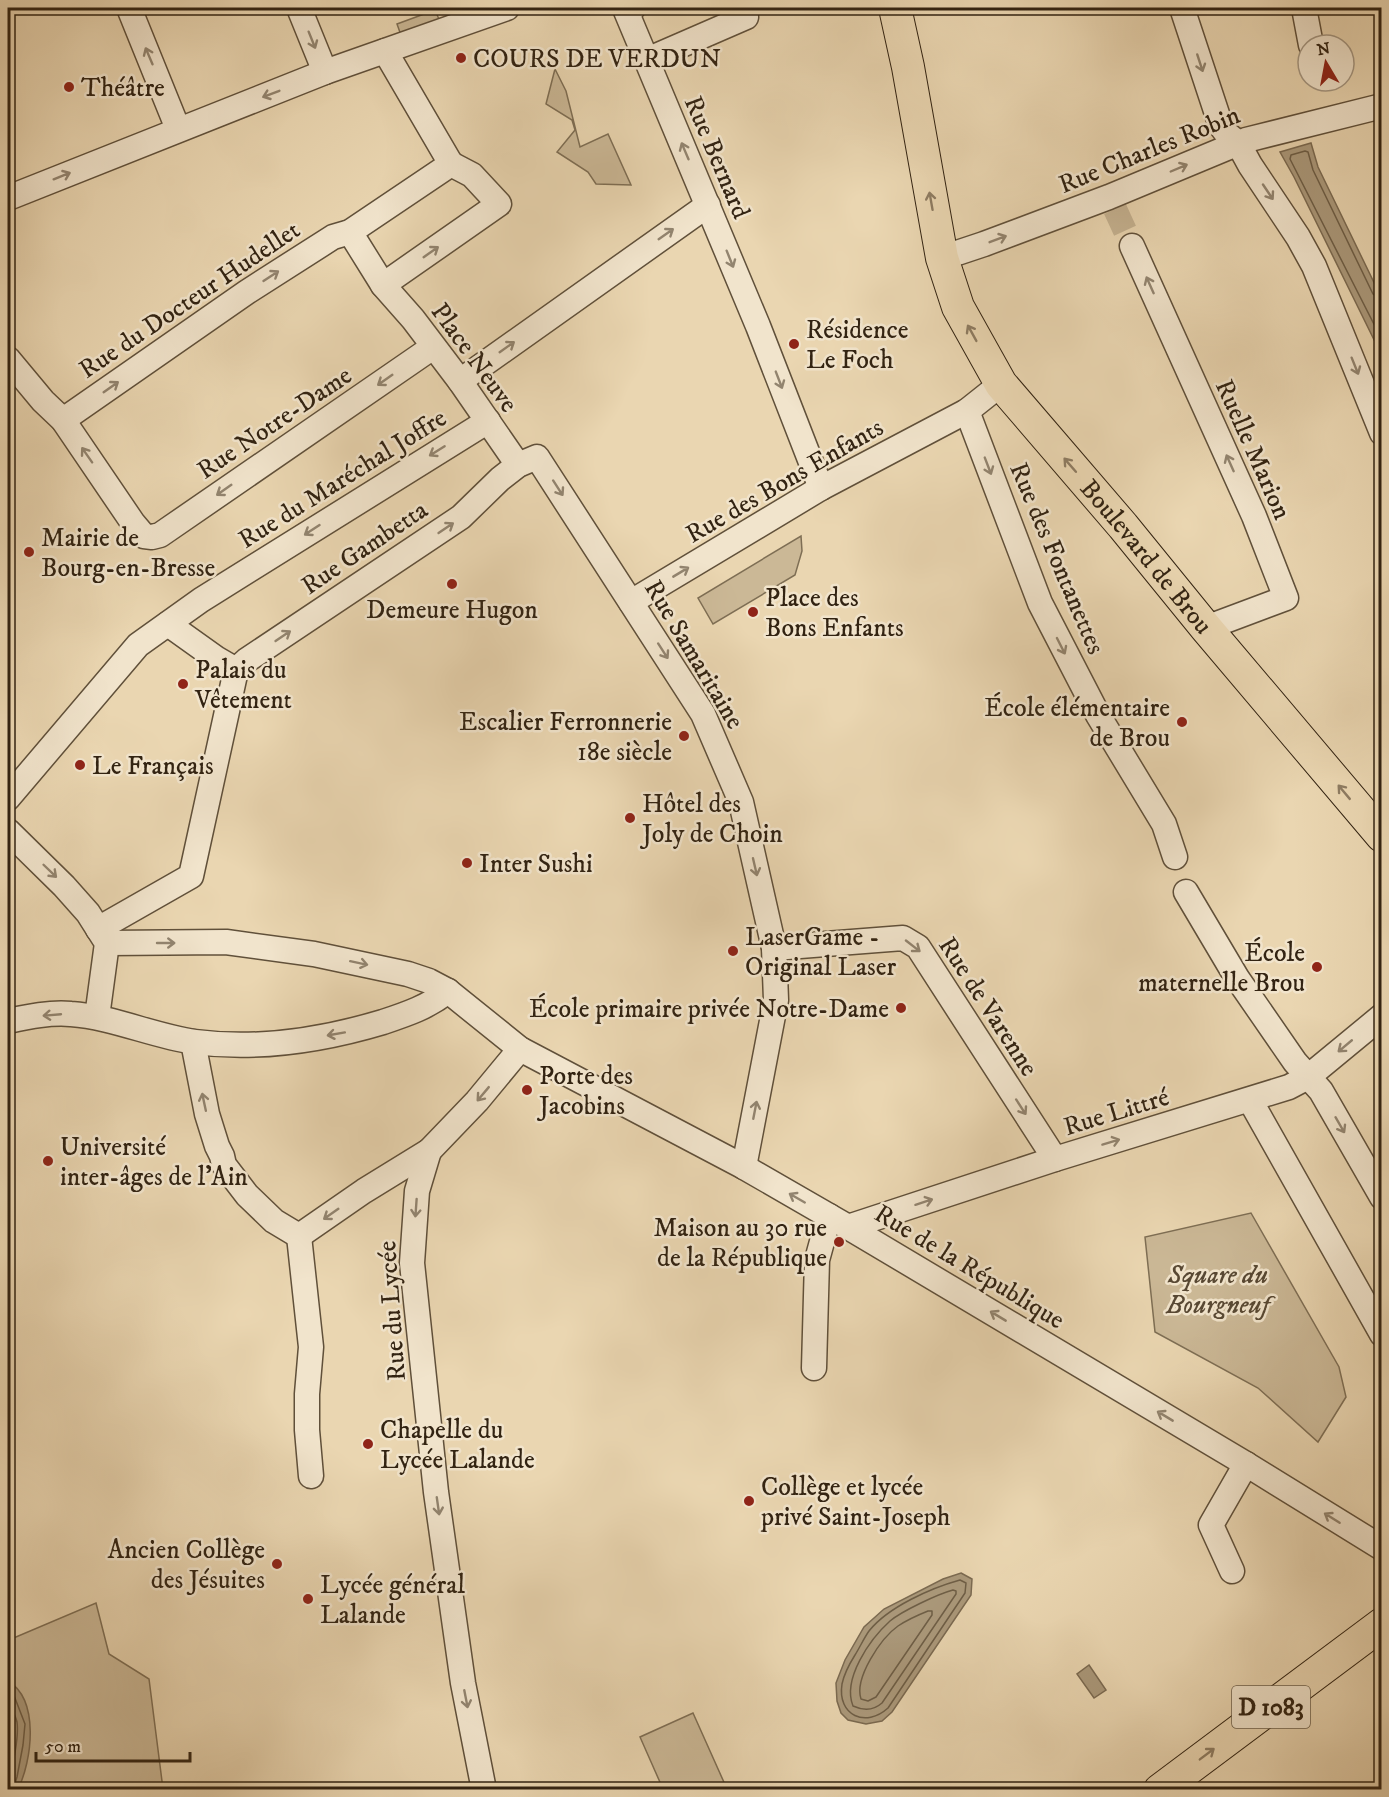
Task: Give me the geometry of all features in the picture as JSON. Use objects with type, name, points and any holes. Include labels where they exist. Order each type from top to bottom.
[{"type":"main road","name":"Boulevard de Brou","points":[[895,8],[908,67],[942,258],[958,307],[1001,384],[1382,836]]},
{"type":"main road","name":"D 1083","points":[[1160,1790],[1378,1633]]},
{"type":"street","points":[[129,8],[178,129]]},
{"type":"street","points":[[299,8],[325,72]]},
{"type":"street","points":[[8,198],[325,72],[507,8]]},
{"type":"street","points":[[647,60],[746,17],[742,8]]},
{"type":"street","points":[[1182,8],[1221,126],[1238,143],[1314,266],[1382,433]]},
{"type":"street","points":[[1304,8],[1309,33]]},
{"type":"street","name":"Rue Bernard","points":[[629,9],[647,60],[758,326],[821,488]]},
{"type":"street","points":[[383,285],[500,204],[472,175],[451,164],[385,51]]},
{"type":"street","name":"Rue Charles Robin","points":[[942,258],[1112,203],[1238,143],[1382,106]]},
{"type":"street","name":"Rue du Docteur Hudellet","points":[[63,420],[247,292],[333,237],[350,232],[451,164]]},
{"type":"street","points":[[460,381],[708,205]]},
{"type":"street","name":"Place Neuve","points":[[350,232],[383,285],[460,381],[518,465]]},
{"type":"street","name":"Ruelle Marion","points":[[1132,246],[1254,516],[1286,598],[1206,628]]},
{"type":"street","name":"Rue Notre-Dame","points":[[63,420],[133,523],[144,536],[152,537],[160,535],[433,347]]},
{"type":"street","points":[[8,359],[43,401],[63,420]]},
{"type":"street","points":[[967,411],[1001,384]]},
{"type":"street","name":"Rue des Bons Enfants","points":[[631,602],[821,488],[967,411]]},
{"type":"street","name":"Rue des Fontanettes","points":[[967,411],[1040,603],[1077,678],[1164,824],[1174,857]]},
{"type":"street","name":"Rue du Maréchal Joffre","points":[[8,798],[138,645],[201,600],[488,421]]},
{"type":"street","name":"Rue Samaritaine","points":[[518,465],[537,457],[704,714],[741,802],[774,948],[776,1000],[744,1167]]},
{"type":"street","name":"Rue Gambetta","points":[[236,670],[247,660],[461,517],[518,465]]},
{"type":"street","points":[[103,936],[191,876],[236,670],[168,624]]},
{"type":"street","points":[[8,831],[64,886],[88,913],[103,936],[97,1017]]},
{"type":"street","points":[[1186,892],[1237,978],[1295,1062],[1321,1091],[1382,1197]]},
{"type":"street","name":"Rue de la République","points":[[103,936],[226,942],[314,954],[408,974],[429,981],[448,991],[520,1049],[744,1167],[1246,1464],[1382,1548]]},
{"type":"street","name":"Rue de Varenne","points":[[774,948],[903,938],[918,947],[1055,1159]]},
{"type":"street","points":[[8,1021],[68,1014],[97,1017],[193,1042],[246,1045],[300,1040],[356,1030],[416,1011],[436,1001],[448,991]]},
{"type":"street","name":"Rue Littré","points":[[839,1222],[1289,1087],[1308,1077],[1382,1016]]},
{"type":"street","points":[[193,1042],[207,1114],[224,1165],[247,1195],[274,1221],[299,1236]]},
{"type":"street","points":[[299,1236],[364,1191],[429,1151],[477,1101],[520,1049]]},
{"type":"street","points":[[1250,1100],[1382,1334]]},
{"type":"street","name":"Rue du Lycée","points":[[429,1151],[417,1191],[412,1263],[436,1492],[463,1683],[484,1790]]},
{"type":"street","points":[[814,1368],[817,1260],[839,1222]]},
{"type":"street","points":[[299,1236],[311,1347],[307,1394],[311,1476]]},
{"type":"street","points":[[1232,1571],[1211,1525],[1246,1464]]},
{"type":"green space","points":[[435,10],[441,24],[402,38],[397,24]]},
{"type":"green space","points":[[555,69],[566,91],[580,147],[608,134],[631,185],[596,184],[588,172],[557,152],[575,130],[572,120],[546,104]]},
{"type":"green space","points":[[801,536],[802,551],[795,575],[713,624],[698,598]]},
{"type":"green space","name":"Square du Bourgneuf","points":[[1251,1213],[1339,1367],[1346,1397],[1318,1442],[1258,1388],[1155,1332],[1145,1237]]},
{"type":"green space","points":[[96,1603],[109,1654],[149,1679],[163,1789],[8,1790],[8,1638],[16,1637]]},
{"type":"green space","points":[[693,1713],[727,1789],[663,1789],[640,1737]]},
{"type":"water","points":[[1311,143],[1318,167],[1381,297],[1381,354],[1280,152]]},
{"type":"water","points":[[961,1573],[972,1579],[971,1595],[892,1712],[882,1721],[866,1724],[848,1720],[841,1713],[837,1701],[836,1683],[845,1660],[864,1627],[884,1609],[943,1579]]},
{"type":"water","points":[[1089,1665],[1106,1690],[1094,1698],[1077,1674]]},
{"type":"water","points":[[8,1681],[18,1690],[29,1716],[27,1763],[18,1789],[8,1789]]},
{"type":"tunnel","points":[[1115,209],[1132,246]]},
{"type":"place","name":"COURS DE VERDUN","points":[[461,58]]},
{"type":"place","name":"Théâtre","points":[[69,87]]},
{"type":"place","name":"Résidence Le Foch","points":[[794,344]]},
{"type":"place","name":"Mairie de Bourg-en-Bresse","points":[[29,552]]},
{"type":"place","name":"Demeure Hugon","points":[[452,584]]},
{"type":"place","name":"Place des Bons Enfants","points":[[753,612]]},
{"type":"place","name":"Palais du Vêtement","points":[[183,684]]},
{"type":"place","name":"École élémentaire de Brou","points":[[1182,722]]},
{"type":"place","name":"Escalier Ferronnerie 18e siècle","points":[[684,736]]},
{"type":"place","name":"Le Français","points":[[80,765]]},
{"type":"place","name":"Hôtel des Joly de Choin","points":[[630,818]]},
{"type":"place","name":"Inter Sushi","points":[[467,863]]},
{"type":"place","name":"LaserGame - Original Laser","points":[[733,951]]},
{"type":"place","name":"École maternelle Brou","points":[[1317,967]]},
{"type":"place","name":"École primaire privée Notre-Dame","points":[[901,1008]]},
{"type":"place","name":"Porte des Jacobins","points":[[527,1090]]},
{"type":"place","name":"Université inter-âges de l'Ain","points":[[48,1161]]},
{"type":"place","name":"Maison au 30 rue de la République","points":[[839,1242]]},
{"type":"place","name":"Chapelle du Lycée Lalande","points":[[368,1444]]},
{"type":"place","name":"Collège et lycée privé Saint-Joseph","points":[[749,1501]]},
{"type":"place","name":"Ancien Collège des Jésuites","points":[[277,1564]]},
{"type":"place","name":"Lycée général Lalande","points":[[308,1599]]}]
